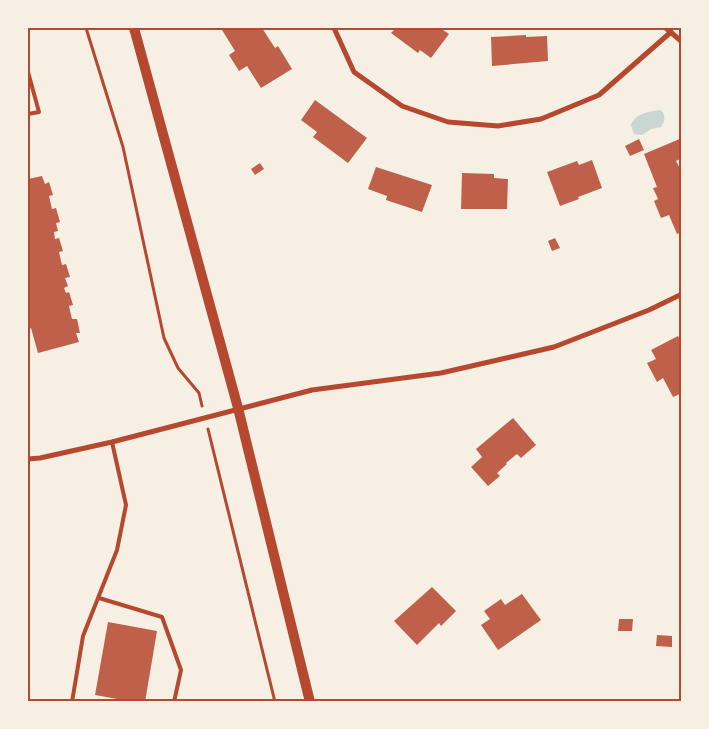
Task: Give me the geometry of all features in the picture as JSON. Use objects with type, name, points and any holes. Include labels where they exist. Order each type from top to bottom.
[{"type":"main road","points":[[134,28],[238,408],[310,702]]},
{"type":"street","points":[[334,28],[354,72],[402,106],[448,122],[498,126],[542,119],[599,95],[671,32]]},
{"type":"street","points":[[666,28],[682,42]]},
{"type":"street","points":[[28,459],[112,442],[312,390],[441,373],[554,347],[649,310],[682,294]]},
{"type":"lane","points":[[28,72],[38,112],[28,114]]},
{"type":"lane","points":[[72,702],[83,636],[100,598],[117,550],[126,505],[112,442]]},
{"type":"lane","points":[[100,598],[162,617],[181,670],[174,702]]},
{"type":"path","points":[[86,28],[123,147],[164,338],[178,368],[199,394]]},
{"type":"path","points":[[212,444],[275,702]]},
{"type":"shaded area","points":[[661,110],[664,118],[661,127],[651,129],[642,135],[634,134],[631,125],[636,118],[647,112]]},
{"type":"building","points":[[227,28],[262,28],[275,48],[278,46],[292,69],[261,88],[247,66],[239,71],[229,55],[235,51],[222,30]]},
{"type":"building","points":[[396,28],[440,28],[449,34],[431,58],[420,50],[418,53],[391,33]]},
{"type":"building","points":[[526,35],[526,37],[547,36],[548,61],[492,66],[491,37]]},
{"type":"building","points":[[315,100],[367,138],[348,163],[313,137],[317,132],[301,120]]},
{"type":"building","points":[[682,138],[682,158],[676,161],[682,172],[682,232],[677,234],[669,215],[661,218],[654,201],[658,199],[653,188],[657,187],[644,154]]},
{"type":"building","points":[[639,139],[644,150],[630,156],[625,146]]},
{"type":"building","points":[[592,160],[602,188],[560,206],[547,172],[577,161],[579,165]]},
{"type":"building","points":[[260,163],[264,169],[255,175],[251,169]]},
{"type":"building","points":[[376,167],[432,185],[422,212],[386,200],[387,196],[368,189]]},
{"type":"building","points":[[462,173],[494,174],[494,178],[508,179],[507,209],[461,209]]},
{"type":"building","points":[[42,176],[45,184],[49,182],[53,195],[49,196],[52,209],[56,208],[60,222],[56,223],[58,231],[54,232],[55,239],[59,238],[63,251],[59,252],[62,265],[66,264],[70,277],[65,278],[68,286],[64,288],[66,293],[69,292],[73,305],[69,306],[72,319],[77,319],[80,333],[76,333],[79,342],[38,353],[31,328],[28,330],[28,179]]},
{"type":"building","points":[[555,238],[560,248],[552,251],[548,241]]},
{"type":"building","points":[[678,336],[682,342],[682,393],[673,397],[663,378],[657,382],[647,363],[656,359],[651,350]]},
{"type":"building","points":[[513,418],[536,445],[521,458],[517,454],[506,463],[497,473],[500,476],[488,486],[471,467],[482,457],[476,449]]},
{"type":"building","points":[[432,587],[456,611],[441,626],[439,623],[417,645],[394,621]]},
{"type":"building","points":[[522,594],[541,620],[498,650],[481,625],[490,619],[484,611],[501,599],[505,605]]},
{"type":"building","points":[[619,619],[633,619],[632,631],[618,631]]},
{"type":"building","points":[[108,622],[157,631],[145,702],[134,702],[95,695]]},
{"type":"building","points":[[657,635],[672,636],[672,647],[656,646]]}]
